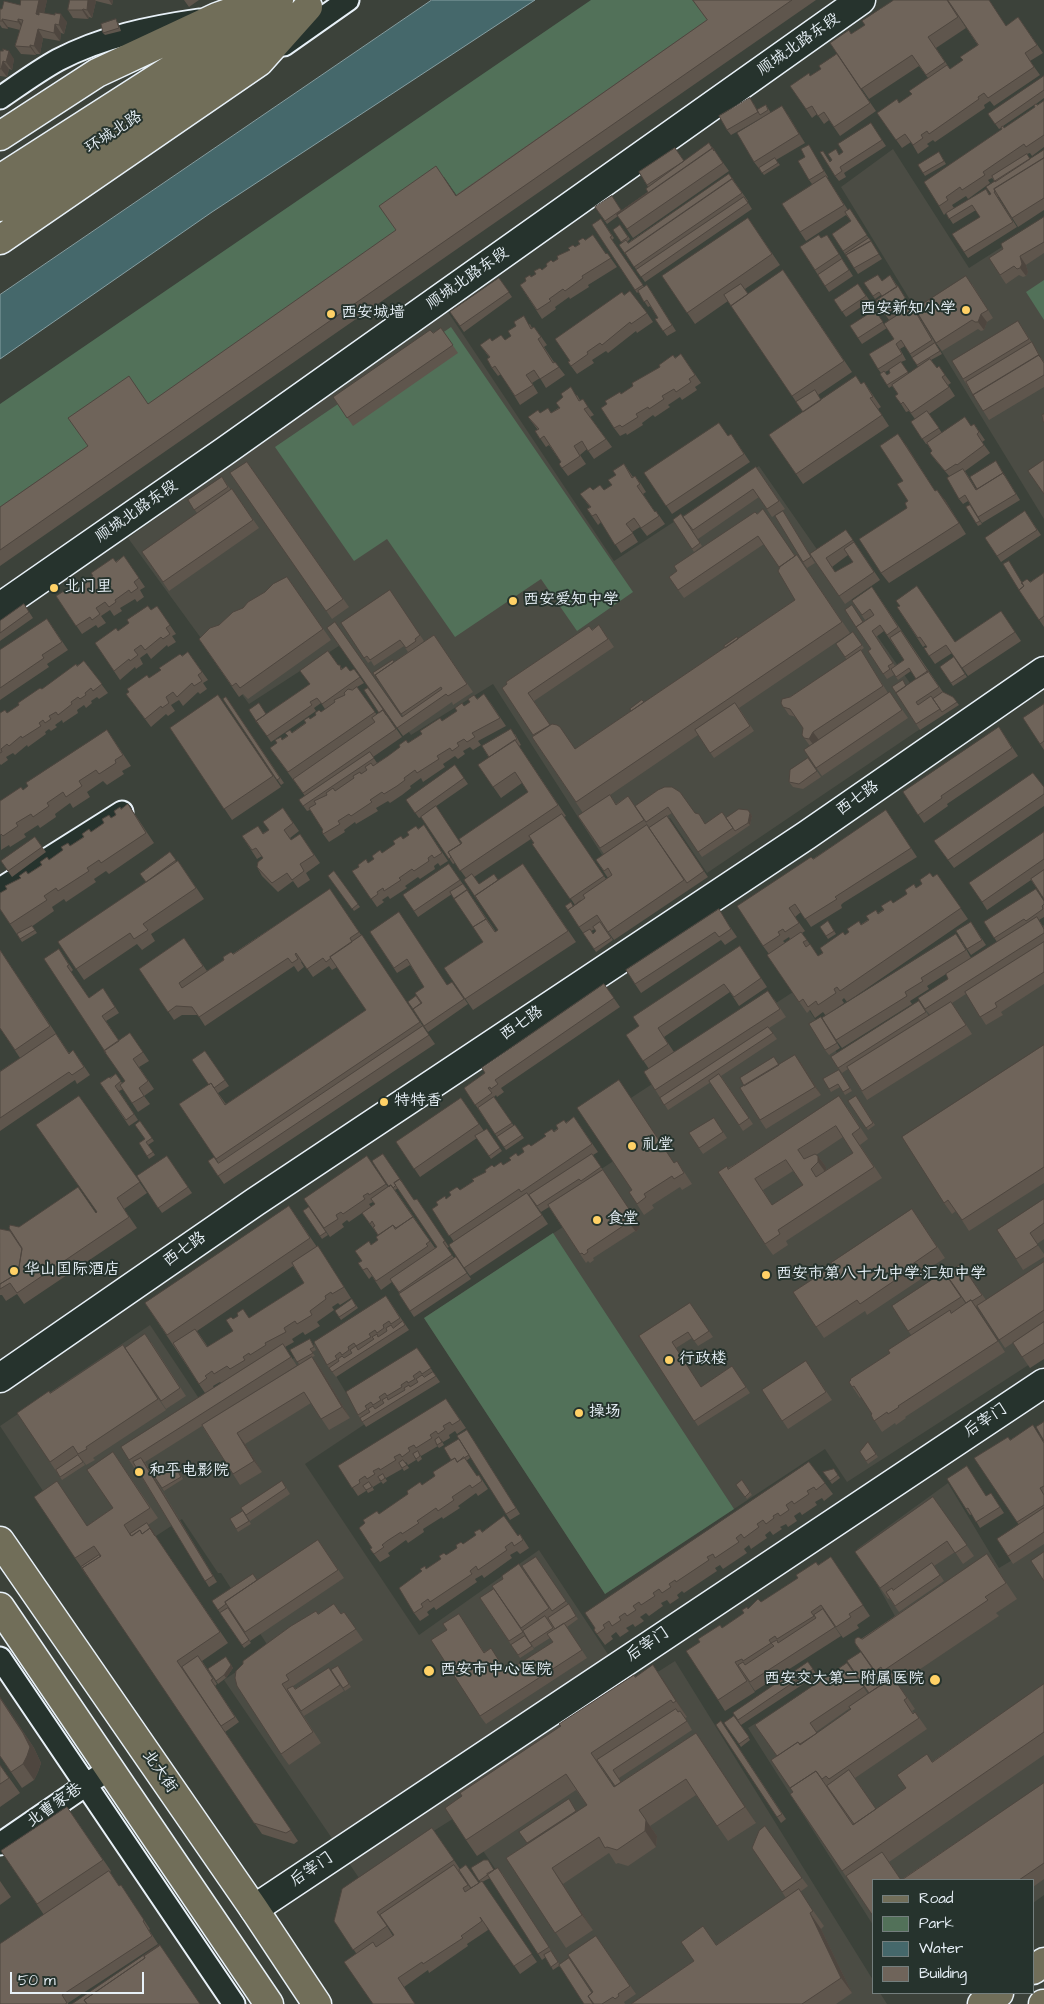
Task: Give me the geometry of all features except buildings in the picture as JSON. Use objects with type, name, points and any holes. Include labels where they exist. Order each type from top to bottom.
[{"type":"main road","points":[[220,39],[265,0]]},
{"type":"main road","points":[[220,39],[279,0]]},
{"type":"main road","points":[[0,136],[97,73],[220,39],[313,3]]},
{"type":"main road","points":[[0,240],[259,62],[313,3]]},
{"type":"main road","name":"环城北路","points":[[0,179],[220,39]]},
{"type":"main road","name":"环城北路","points":[[0,207],[220,39]]},
{"type":"main road","name":"北大街","points":[[0,1541],[254,1909],[317,2004]]},
{"type":"main road","points":[[0,1607],[269,2004]]},
{"type":"main road","points":[[982,2004],[997,1994]]},
{"type":"street","points":[[0,98],[58,60],[101,42],[151,27],[220,39],[241,0]]},
{"type":"street","points":[[259,62],[348,0]]},
{"type":"street","name":"顺城北路东段","points":[[0,607],[226,451],[861,0]]},
{"type":"street","name":"西七路","points":[[0,1378],[255,1202],[807,835],[1044,671]]},
{"type":"street","points":[[0,889],[127,808]]},
{"type":"street","name":"后宰门","points":[[254,1909],[1044,1383]]},
{"type":"street","points":[[0,1658],[234,2004]]},
{"type":"street","name":"北曹家巷","points":[[0,1844],[110,1768]]},
{"type":"shaded area","name":"西安新知小学","points":[[893,149],[969,268],[1044,220],[1044,519],[841,187]]},
{"type":"shaded area","name":"西安爱知中学","points":[[448,312],[614,561],[759,466],[935,719],[707,873],[670,818],[606,861],[493,684],[411,735],[345,642],[249,704],[128,538]]},
{"type":"shaded area","name":"西安市第八十九中学·汇知中学","points":[[1044,925],[1044,1355],[847,1482],[825,1449],[605,1594],[424,1318],[569,1223],[554,1200],[615,1160],[591,1124],[796,990],[841,1059]]},
{"type":"shaded area","name":"西安市中心医院","points":[[150,1325],[210,1415],[316,1343],[365,1424],[305,1464],[419,1635],[539,1550],[631,1689],[675,1661],[872,1978],[872,1994],[881,1994],[887,2004],[586,2004],[459,1815],[359,1878],[224,1680],[270,1649],[221,1573],[218,1573],[182,1519],[98,1574],[0,1426]]},
{"type":"shaded area","name":"西安交大第二附属医院","points":[[948,1483],[999,1568],[1044,1541],[1044,1895],[1034,1902],[1034,1879],[872,1879],[872,1923],[748,1728],[904,1632],[857,1549]]},
{"type":"green space","points":[[591,0],[704,0],[714,31],[464,206],[444,177],[404,241],[0,523],[0,404]]},
{"type":"green space","points":[[1044,280],[1044,320],[1026,292]]},
{"type":"green space","points":[[451,327],[633,592],[577,631],[541,579],[455,637],[387,539],[354,561],[275,447]]},
{"type":"green space","name":"操场","points":[[553,1233],[734,1509],[605,1594],[424,1318]]},
{"type":"water","points":[[432,0],[535,0],[212,212],[0,359],[0,295]]},
{"type":"place","name":"西安新知小学","points":[[966,310]]},
{"type":"place","name":"西安城墙","points":[[331,314]]},
{"type":"place","name":"北门里","points":[[54,588]]},
{"type":"place","name":"西安爱知中学","points":[[513,601]]},
{"type":"place","name":"特特香","points":[[384,1102]]},
{"type":"place","name":"礼堂","points":[[632,1146]]},
{"type":"place","name":"食堂","points":[[597,1220]]},
{"type":"place","name":"华山国际酒店","points":[[14,1271]]},
{"type":"place","name":"西安市第八十九中学·汇知中学","points":[[766,1275]]},
{"type":"place","name":"行政楼","points":[[669,1360]]},
{"type":"place","name":"操场","points":[[579,1413]]},
{"type":"place","name":"和平电影院","points":[[139,1472]]},
{"type":"place","name":"西安市中心医院","points":[[429,1671]]},
{"type":"place","name":"西安交大第二附属医院","points":[[935,1680]]}]
